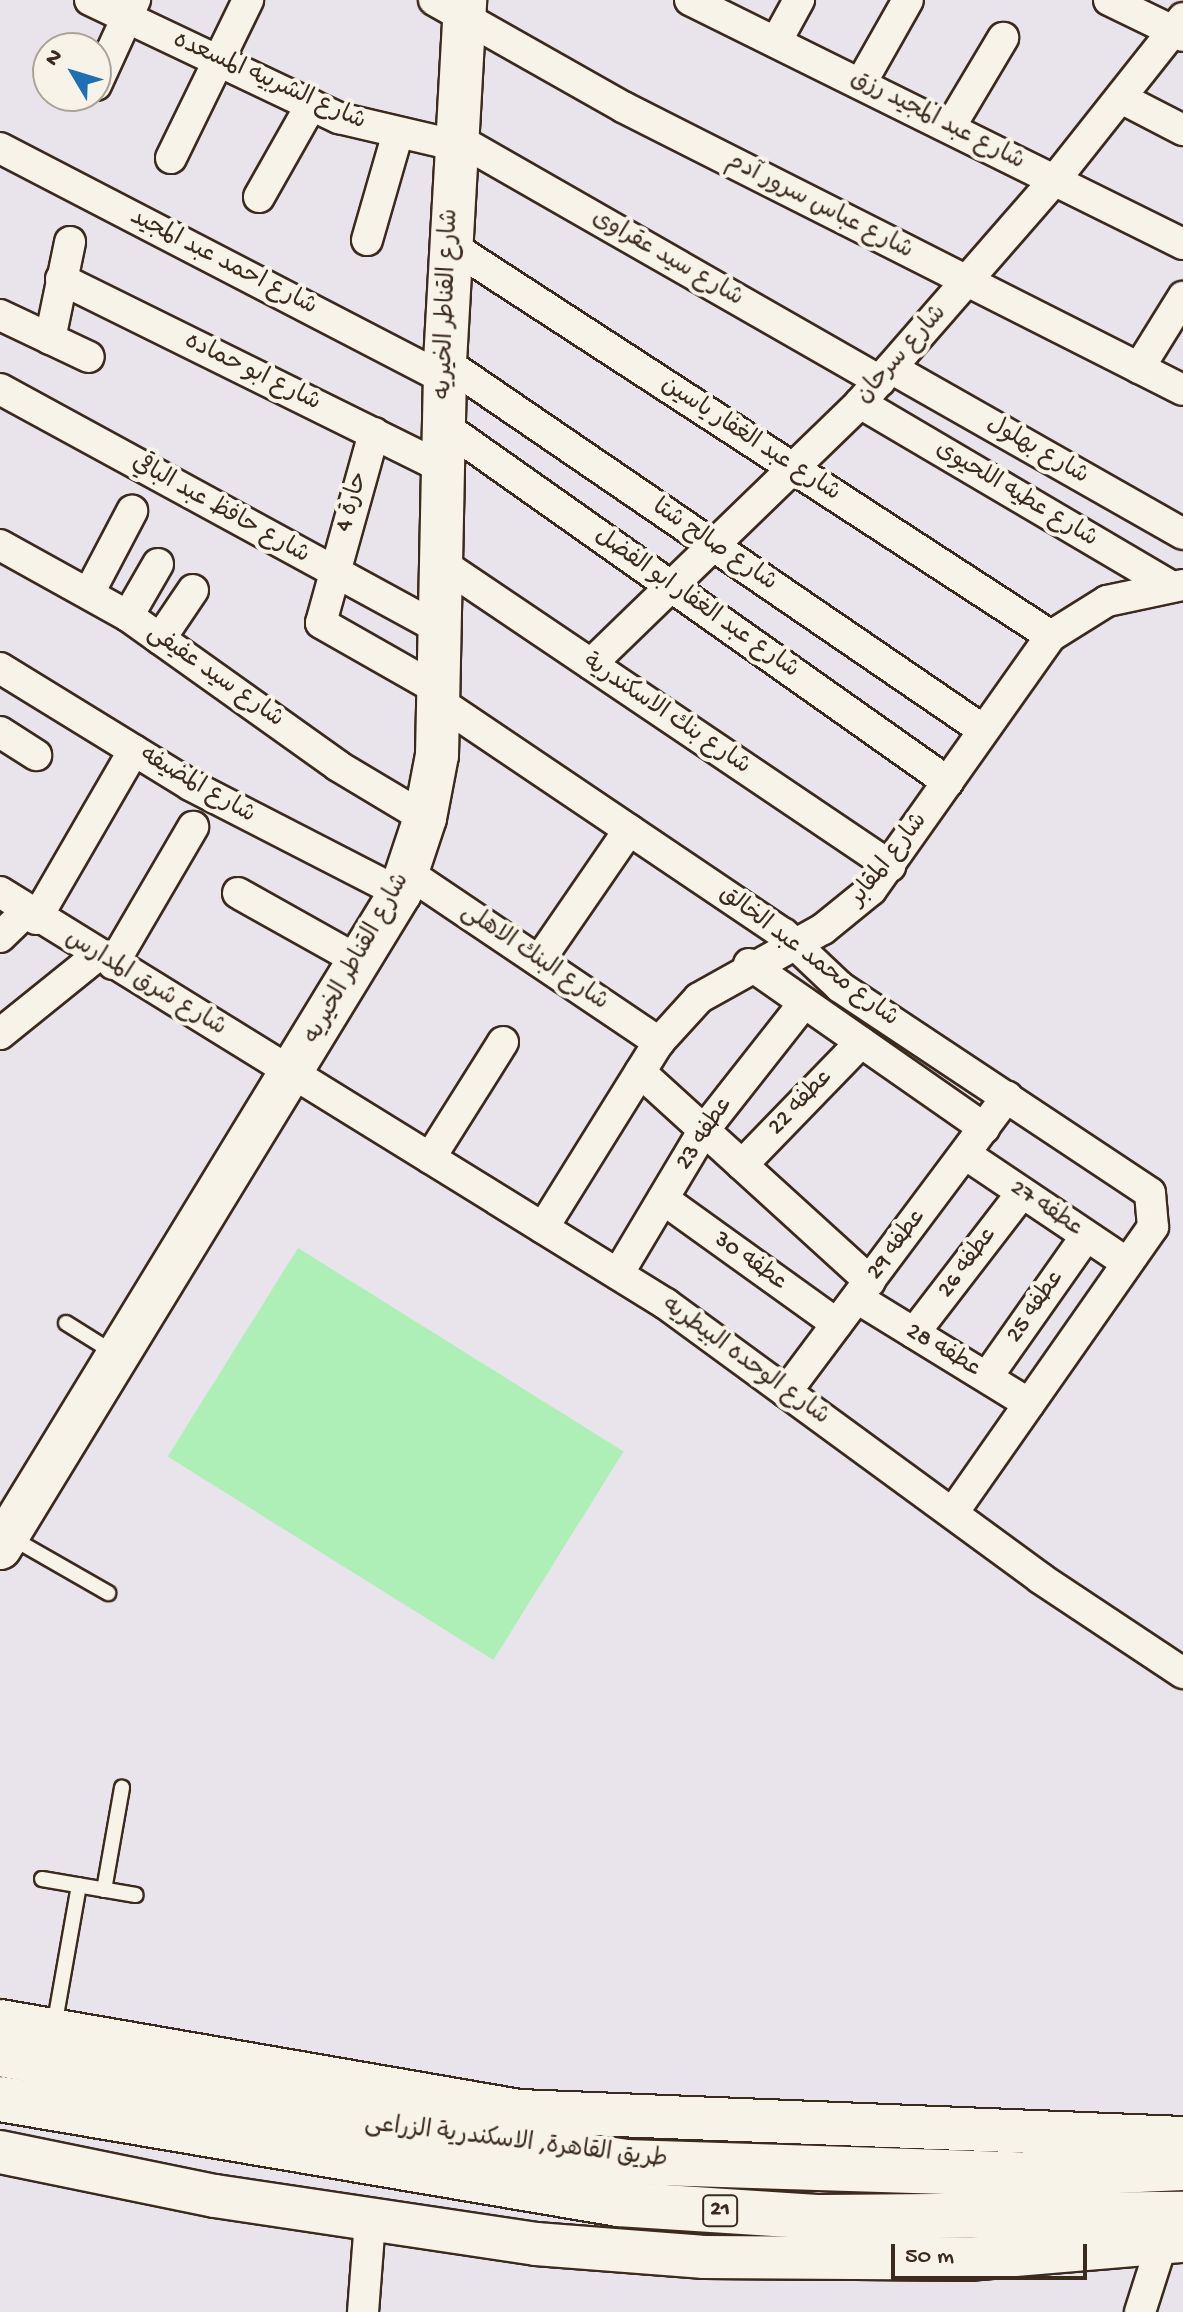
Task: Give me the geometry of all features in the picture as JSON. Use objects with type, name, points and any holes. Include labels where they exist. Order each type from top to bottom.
[{"type":"highway","name":"طريق القاهرة, الاسكندرية الزراعى","points":[[0,2054],[267,2128],[618,2204],[1176,2234]]},
{"type":"highway","name":"طريق القاهرة, الاسكندرية الزراعى","points":[[0,2099],[625,2162],[1034,2175],[1183,2168]]},
{"type":"street","name":"شارع الشربيه المسعده","points":[[90,0],[131,9],[218,61],[311,105],[397,136],[454,141]]},
{"type":"street","points":[[171,158],[248,0]]},
{"type":"street","name":"شارع عبد المجيد رزق","points":[[690,0],[1183,244]]},
{"type":"street","points":[[776,42],[799,0]]},
{"type":"street","points":[[861,83],[908,0]]},
{"type":"street","points":[[1109,0],[1180,28]]},
{"type":"street","name":"شارع القناطر الخيريه","points":[[3,1541],[359,961],[404,883],[425,818],[439,695],[445,371],[454,141],[453,5]]},
{"type":"street","name":"شارع عباس سرور آدم","points":[[453,5],[966,282],[1183,390]]},
{"type":"street","points":[[112,50],[131,9]]},
{"type":"street","name":"شارع سرحان","points":[[591,664],[716,548],[877,384],[1054,181],[1180,28]]},
{"type":"street","points":[[950,127],[1003,38]]},
{"type":"street","points":[[1121,98],[1183,130]]},
{"type":"street","points":[[259,197],[311,105]]},
{"type":"street","points":[[367,240],[397,136]]},
{"type":"street","name":"شارع سيد عقراوى","points":[[454,141],[877,384]]},
{"type":"street","name":"شارع احمد عبد المجيد","points":[[0,148],[445,371]]},
{"type":"street","points":[[50,339],[70,242]]},
{"type":"street","name":"شارع عبد الغفار ياسين","points":[[450,245],[1051,636]]},
{"type":"street","name":"شارع ابو حماده","points":[[61,279],[444,468]]},
{"type":"street","points":[[1139,368],[1183,297]]},
{"type":"street","points":[[0,315],[89,357]]},
{"type":"street","name":"شارع صالح شتا","points":[[445,371],[716,548],[983,730]]},
{"type":"street","name":"شارع بهلول","points":[[877,384],[1183,534]]},
{"type":"street","name":"شارع عطيه اللحيوى","points":[[877,384],[1177,586]]},
{"type":"street","name":"شارع حافظ عبد الباقي","points":[[0,389],[440,629]]},
{"type":"street","name":"شارع عبد الغفار ابو الفضل","points":[[444,426],[948,782]]},
{"type":"street","name":"حارة 4","points":[[374,433],[321,618],[326,631],[439,695]]},
{"type":"street","points":[[89,593],[132,511]]},
{"type":"street","name":"شارع سيد عفيفى","points":[[0,545],[128,616],[338,766],[425,818]]},
{"type":"street","name":"شارع بنك الاسكندرية","points":[[441,563],[890,866]]},
{"type":"street","points":[[128,616],[158,564]]},
{"type":"street","name":"شارع المقابر","points":[[543,1228],[659,1042],[699,998],[749,964],[796,944],[849,912],[890,866],[1051,636],[1107,601],[1177,586]]},
{"type":"street","points":[[160,639],[193,590]]},
{"type":"street","name":"شارع المضيفه","points":[[0,668],[134,750],[404,883]]},
{"type":"street","name":"شارع محمد عبد الخالق","points":[[439,695],[796,944],[840,987],[1141,1185],[1155,1204],[1153,1227],[1127,1263]]},
{"type":"street","points":[[0,732],[36,755]]},
{"type":"street","points":[[0,937],[31,915],[134,750]]},
{"type":"street","points":[[1,1031],[106,960],[193,827]]},
{"type":"street","points":[[539,961],[629,830]]},
{"type":"street","name":"شارع البنك الاهلى","points":[[404,883],[539,961],[659,1042]]},
{"type":"street","name":"شارع شرق المدارس","points":[[0,892],[31,915],[293,1073]]},
{"type":"street","points":[[238,893],[359,961]]},
{"type":"street","points":[[749,964],[984,1128]]},
{"type":"street","name":"عطفه 23","points":[[618,1274],[704,1130],[804,1003]]},
{"type":"street","points":[[430,1158],[503,1042]]},
{"type":"street","name":"عطفه 22","points":[[742,1165],[861,1042]]},
{"type":"street","name":"عطفه 28","points":[[640,1072],[742,1165],[863,1289],[914,1333],[1029,1404]]},
{"type":"street","name":"شارع الوحده البيطريه","points":[[293,1073],[618,1274],[1183,1673]]},
{"type":"street","name":"عطفه 29","points":[[786,1392],[1007,1097]]},
{"type":"street","name":"عطفه 27","points":[[965,1154],[1127,1263]]},
{"type":"street","name":"عطفه 26","points":[[914,1333],[1022,1193]]},
{"type":"street","name":"عطفه 30","points":[[663,1199],[837,1324]]},
{"type":"street","name":"عطفه 25","points":[[987,1377],[1086,1236]]},
{"type":"street","points":[[953,1513],[1127,1263]]},
{"type":"street","points":[[0,2021],[519,2111],[1183,2138]]},
{"type":"street","points":[[0,2152],[370,2221],[704,2257],[968,2259],[1176,2234]]},
{"type":"street","points":[[363,2312],[370,2221]]},
{"type":"street","points":[[1140,2312],[1176,2234]]},
{"type":"lane","points":[[66,1323],[118,1356]]},
{"type":"lane","points":[[3,1541],[108,1593]]},
{"type":"lane","points":[[104,1890],[122,1788]]},
{"type":"lane","points":[[42,1879],[136,1895]]},
{"type":"lane","points":[[53,2032],[79,1885]]},
{"type":"green space","points":[[298,1248],[624,1451],[493,1660],[168,1457]]}]
